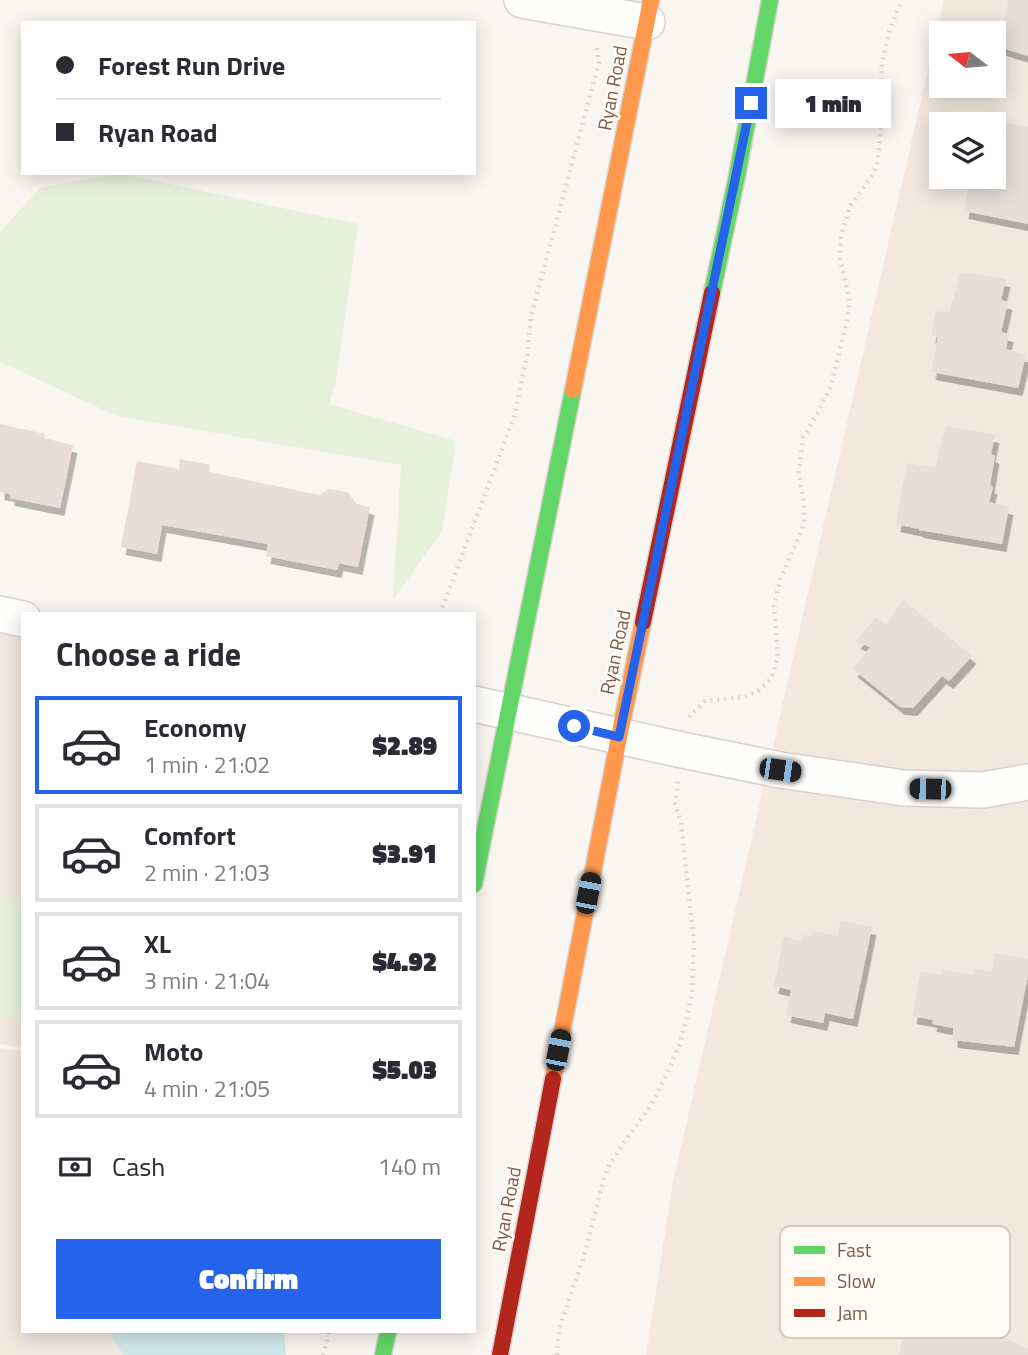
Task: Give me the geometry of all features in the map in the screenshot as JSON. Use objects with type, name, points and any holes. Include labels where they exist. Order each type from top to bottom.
[{"type":"main road","name":"Ryan Road","points":[[500,1355],[619,737],[737,176],[770,0]]},
{"type":"main road","name":"Ryan Road","points":[[476,863],[491,707],[649,11]]},
{"type":"main road","points":[[383,1355],[388,1333]]},
{"type":"street","points":[[522,0],[590,12],[649,11]]},
{"type":"street","points":[[0,614],[21,619]]},
{"type":"street","points":[[491,707],[780,770],[904,788],[983,790],[1028,782]]},
{"type":"path","points":[[557,1355],[559,1329],[584,1256],[604,1178],[610,1164],[650,1107],[680,1043],[687,1017],[692,993],[695,943],[681,822],[676,804],[688,718],[705,701],[744,697],[758,691],[771,679],[778,658],[774,606],[780,579],[804,523],[799,473],[803,438],[820,411],[831,386],[850,302],[840,258],[841,236],[850,206],[877,165],[882,62],[890,29],[902,0]]},
{"type":"path","points":[[441,612],[514,418],[527,356],[531,317],[599,62],[590,12]]},
{"type":"path","points":[[323,1355],[329,1333]]},
{"type":"shaded area","points":[[944,0],[1028,0],[1028,1355],[646,1355],[673,1182],[929,65],[929,98],[1006,98],[1006,21],[939,21]]},
{"type":"shaded area","points":[[0,613],[21,617],[21,1048],[0,1044]]},
{"type":"shaded area","points":[[0,1048],[21,1052],[21,1333],[279,1333],[275,1355],[0,1355]]},
{"type":"green space","points":[[108,175],[127,175],[358,224],[336,381],[329,404],[456,441],[442,531],[393,600],[401,465],[117,416],[0,362],[0,232],[40,188]]},
{"type":"green space","points":[[0,896],[21,899],[21,1021],[0,1017]]},
{"type":"water","points":[[110,1333],[284,1333],[286,1355],[124,1355]]},
{"type":"building","points":[[1009,0],[1028,0],[1028,56],[1006,49],[1006,21],[1003,21]]},
{"type":"building","points":[[1006,122],[1028,127],[1028,224],[964,211],[969,189],[1006,189]]},
{"type":"building","points":[[961,272],[1006,279],[1001,300],[1008,302],[1001,332],[1009,334],[1006,349],[1026,355],[1018,388],[931,372],[938,337],[931,335],[936,311],[949,313]]},
{"type":"building","points":[[0,424],[45,434],[44,438],[73,445],[60,508],[10,498],[10,494],[0,492]]},
{"type":"building","points":[[946,426],[995,435],[991,454],[995,456],[990,485],[993,487],[989,502],[1009,507],[1002,544],[896,524],[907,463],[935,468]]},
{"type":"building","points":[[180,459],[210,465],[209,472],[319,495],[329,489],[347,492],[357,504],[370,507],[358,567],[339,563],[337,570],[266,556],[268,544],[162,525],[157,554],[121,547],[137,461],[179,469]]},
{"type":"building","points":[[903,600],[972,656],[949,681],[942,676],[913,708],[900,707],[853,669],[870,647],[856,641],[876,617],[886,625]]},
{"type":"building","points":[[841,921],[872,927],[853,1019],[825,1013],[823,1023],[786,1015],[791,990],[774,986],[784,937],[802,941],[803,935],[812,936],[813,931],[838,936]]},
{"type":"building","points":[[995,953],[1028,959],[1028,975],[1014,1047],[953,1040],[953,1028],[912,1016],[921,971],[942,975],[942,970],[973,975],[975,969],[992,972]]},
{"type":"building","points":[[903,1338],[1005,1338],[1028,1349],[1028,1355],[899,1355]]},
{"type":"traffic: fast","points":[[712,293],[770,0]]},
{"type":"traffic: fast","points":[[476,874],[573,390]]},
{"type":"traffic: fast","points":[[383,1355],[388,1333]]},
{"type":"traffic: slow","points":[[573,390],[651,0]]},
{"type":"traffic: slow","points":[[553,1079],[643,622]]},
{"type":"traffic: jam","points":[[643,622],[712,293]]},
{"type":"traffic: jam","points":[[500,1355],[553,1079]]},
{"type":"route","points":[[574,726],[619,737],[751,103]]}]
